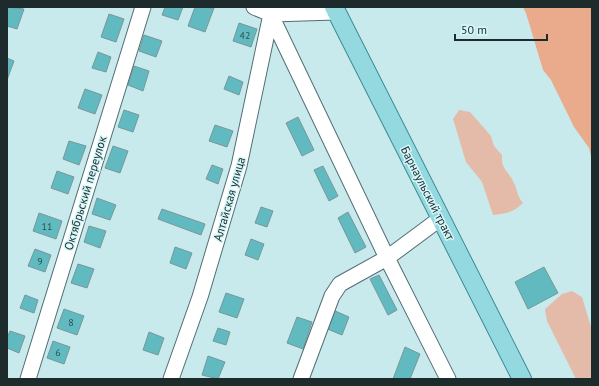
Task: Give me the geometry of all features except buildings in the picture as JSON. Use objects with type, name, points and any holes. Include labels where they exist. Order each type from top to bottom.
[{"type":"main road","name":"Барнаульский тракт","points":[[335,9],[522,379]]},
{"type":"street","name":"Октябрьский переулок","points":[[28,379],[143,7]]},
{"type":"street","points":[[254,7],[269,11],[335,9]]},
{"type":"street","points":[[269,11],[387,258],[448,379]]},
{"type":"street","name":"Алтайская улица","points":[[171,379],[200,297],[239,166],[269,11]]},
{"type":"street","points":[[301,379],[332,296],[340,284],[387,258],[441,218]]},
{"type":"shaded area","points":[[523,7],[592,7],[592,160],[589,148],[574,127],[551,80],[543,70]]},
{"type":"shaded area","points":[[459,110],[470,112],[491,136],[494,146],[502,155],[504,167],[512,179],[523,203],[520,206],[506,213],[493,215],[482,182],[466,162],[453,119]]},
{"type":"shaded area","points":[[572,291],[582,297],[592,330],[592,379],[576,379],[547,321],[545,309],[562,294]]}]
